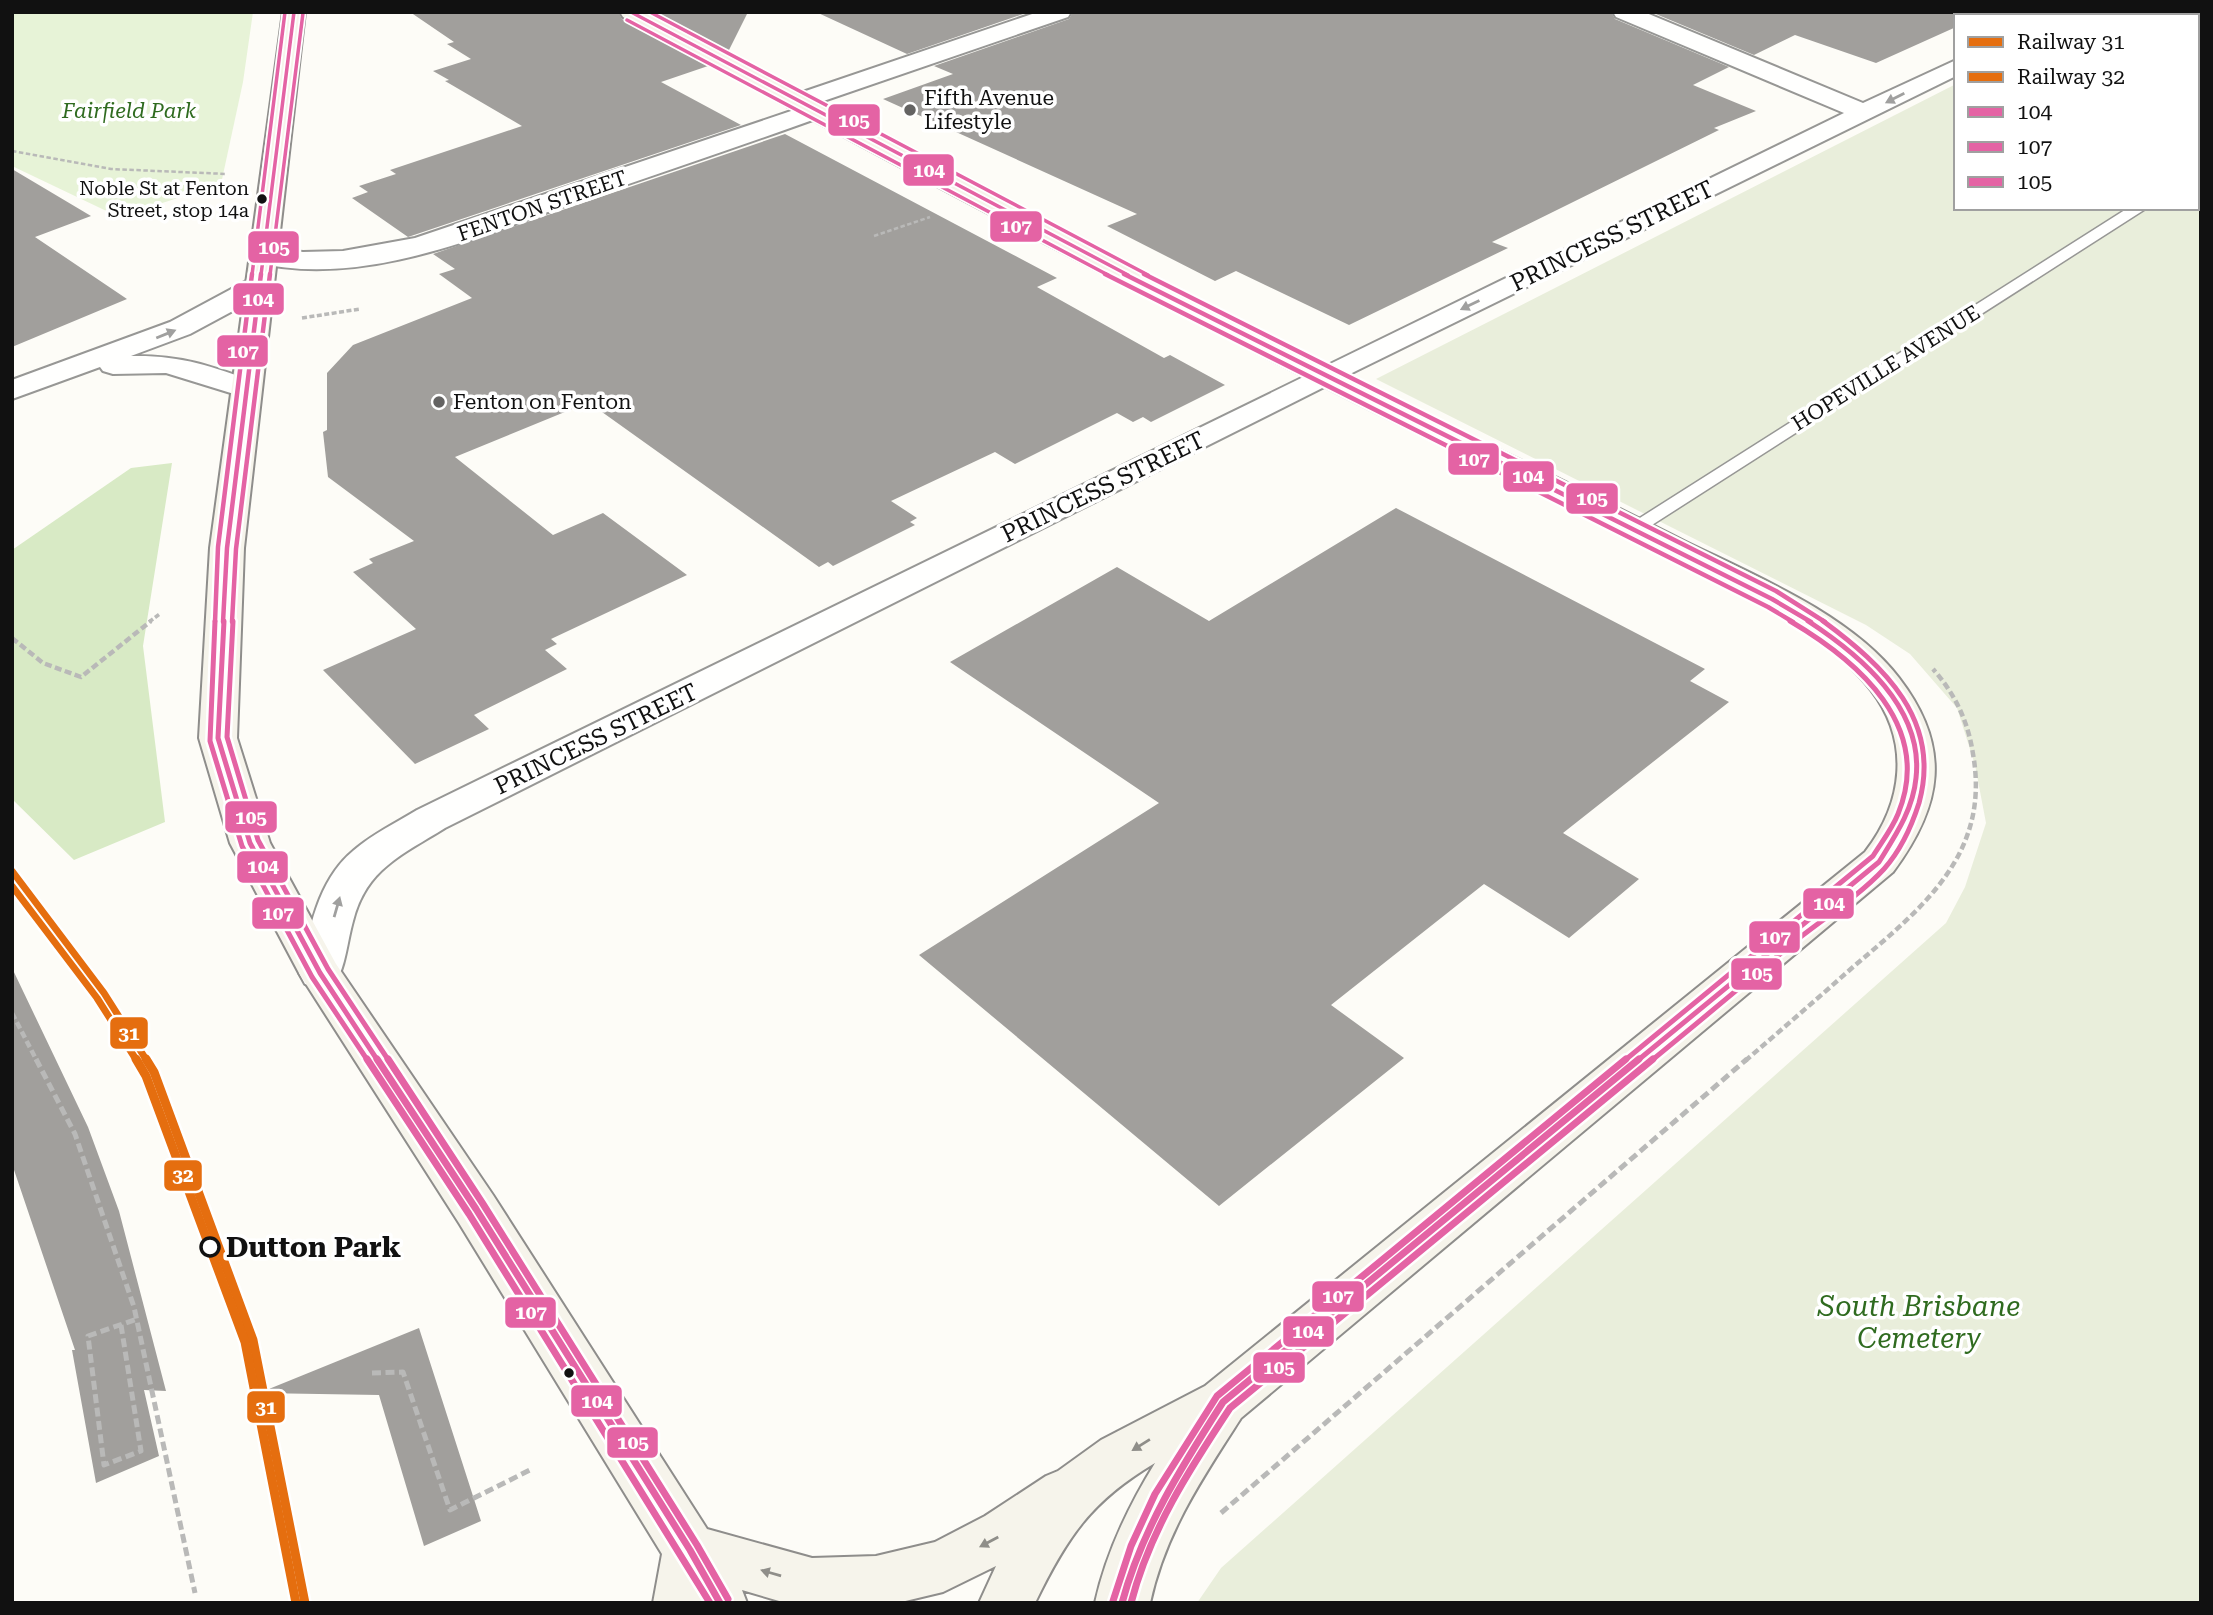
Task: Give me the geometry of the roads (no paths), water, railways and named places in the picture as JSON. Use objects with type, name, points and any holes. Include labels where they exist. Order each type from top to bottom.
[{"type":"main road","points":[[294,12],[227,548],[218,738],[250,843],[320,973],[476,1209],[690,1550],[720,1603]]},
{"type":"main road","points":[[631,12],[804,107],[1326,376],[1752,589],[1859,655],[1886,685],[1907,719],[1919,761],[1908,817],[1898,840],[1878,862],[1223,1402],[1162,1432],[1004,1534],[943,1566],[876,1582],[813,1584],[690,1550]]},
{"type":"main road","points":[[1122,1603],[1126,1578],[1168,1486],[1223,1402]]},
{"type":"main road","points":[[1006,1603],[1020,1572],[1060,1511],[1088,1479]]},
{"type":"main road","points":[[681,1603],[690,1550]]},
{"type":"street","name":"FENTON STREET","points":[[263,256],[302,261],[352,259],[435,243],[1060,12]]},
{"type":"street","points":[[1623,12],[1865,113]]},
{"type":"street","name":"PRINCESS STREET","points":[[320,973],[340,897],[350,878],[372,856],[431,820],[1954,68]]},
{"type":"street","points":[[12,390],[180,328],[260,285]]},
{"type":"street","points":[[79,366],[166,364],[201,372],[247,389]]},
{"type":"lane","name":"HOPEVILLE AVENUE","points":[[1634,528],[2136,210]]},
{"type":"rail line","name":"31","points":[[12,871],[104,993],[154,1072],[253,1340],[305,1603]]},
{"type":"rail line","name":"32","points":[[12,886],[97,998],[146,1076],[245,1342],[296,1603]]},
{"type":"place","name":"Fifth Avenue Lifestyle","points":[[910,110]]},
{"type":"place","name":"Noble St at Fenton Street, stop 14a","points":[[262,199]]},
{"type":"place","name":"Fenton on Fenton","points":[[439,402]]},
{"type":"place","name":"Dutton Park","points":[[210,1247]]},
{"type":"park label","name":"Fairfield Park","points":[[129,111]]},
{"type":"park label","name":"South Brisbane Cemetery","points":[[1919,1322]]}]
